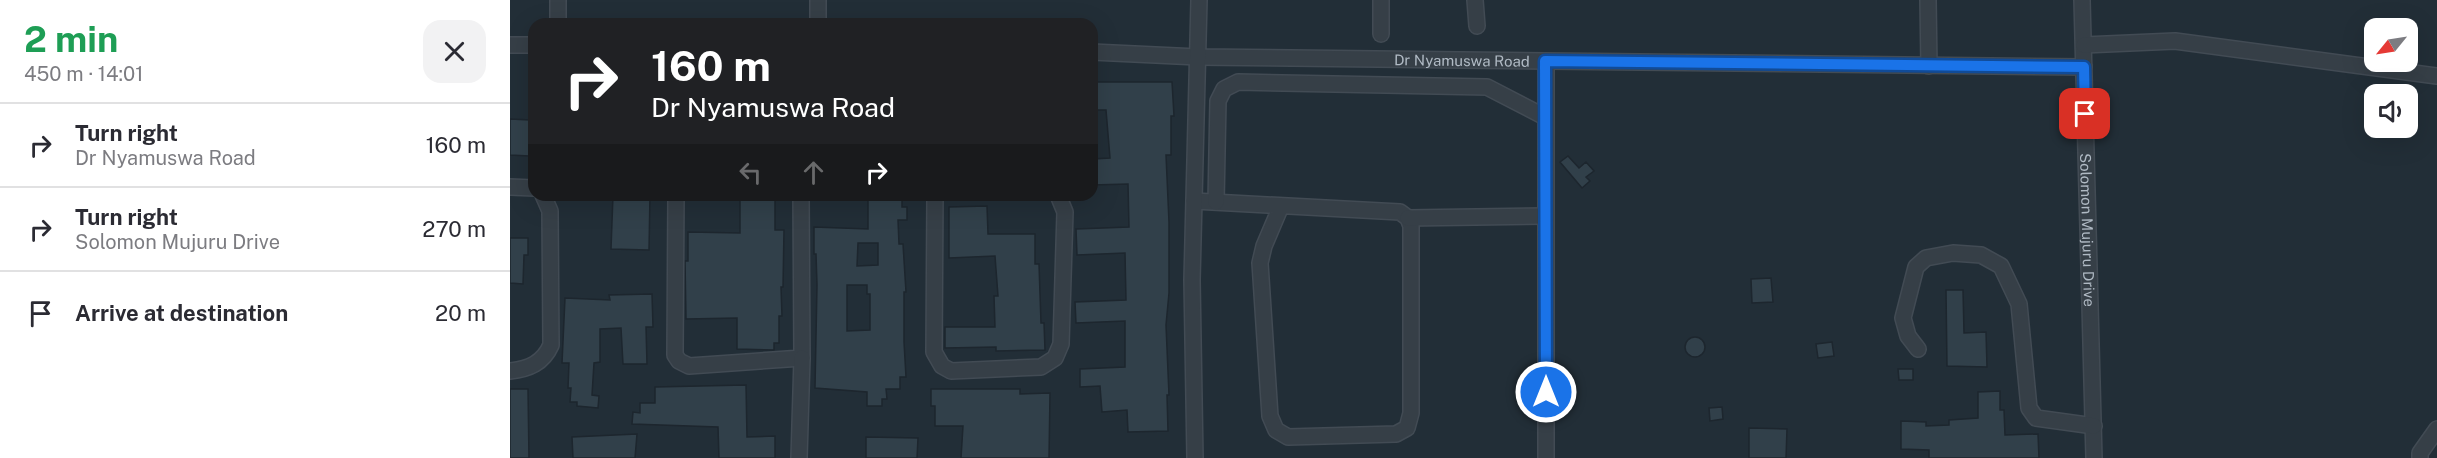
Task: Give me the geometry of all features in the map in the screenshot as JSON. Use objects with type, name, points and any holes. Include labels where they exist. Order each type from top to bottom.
[{"type":"street","points":[[558,0],[558,18]]},
{"type":"street","points":[[818,0],[818,18]]},
{"type":"street","points":[[1195,458],[1192,280],[1199,0]]},
{"type":"street","points":[[1380,0],[1381,34]]},
{"type":"street","points":[[1475,0],[1477,26]]},
{"type":"street","points":[[1928,0],[1929,66]]},
{"type":"street","name":"Solomon Mujuru Drive","points":[[2082,0],[2094,458]]},
{"type":"street","points":[[2084,45],[2175,41],[2437,76]]},
{"type":"street","points":[[510,45],[528,45]]},
{"type":"street","name":"Dr Nyamuswa Road","points":[[1098,52],[1198,57],[2084,67]]},
{"type":"street","points":[[1545,61],[1546,458]]},
{"type":"street","points":[[1216,202],[1218,101],[1224,89],[1238,82],[1487,87],[1545,117]]},
{"type":"street","points":[[510,187],[528,188]]},
{"type":"street","points":[[510,371],[526,368],[540,361],[550,345],[550,211],[546,201]]},
{"type":"street","points":[[676,201],[675,355],[679,361],[689,366],[802,358]]},
{"type":"street","points":[[800,458],[801,201]]},
{"type":"street","points":[[935,201],[934,352],[942,366],[951,371],[1041,367],[1055,358],[1061,344],[1065,212],[1060,201]]},
{"type":"street","points":[[1194,201],[1400,212],[1408,218],[1411,226],[1411,413],[1407,428],[1396,434],[1288,437],[1276,430],[1270,416],[1260,263],[1264,246],[1281,207]]},
{"type":"street","points":[[1408,218],[1545,216]]},
{"type":"street","points":[[1918,349],[1908,336],[1903,318],[1916,267],[1926,258],[1953,253],[1981,255],[2001,266],[2019,304],[2029,408],[2036,418],[2094,426]]},
{"type":"street","points":[[2420,458],[2420,453],[2437,429]]},
{"type":"building","points":[[1098,82],[1172,82],[1174,116],[1171,116],[1171,155],[1166,155],[1169,222],[1169,293],[1166,325],[1168,431],[1128,432],[1127,410],[1102,412],[1100,386],[1080,387],[1080,369],[1125,367],[1125,321],[1076,323],[1075,302],[1126,300],[1125,253],[1077,255],[1076,229],[1129,227],[1128,184],[1098,185],[1098,159],[1110,158],[1106,110],[1098,110]]},
{"type":"building","points":[[510,119],[528,120],[528,156],[510,155]]},
{"type":"building","points":[[1568,156],[1579,168],[1586,162],[1594,171],[1586,177],[1590,181],[1582,188],[1560,162]]},
{"type":"building","points":[[613,201],[650,201],[649,250],[611,249]]},
{"type":"building","points":[[740,201],[775,201],[775,230],[784,230],[782,316],[779,316],[779,343],[774,343],[774,350],[737,349],[737,318],[686,319],[685,261],[688,261],[688,232],[740,233]]},
{"type":"building","points":[[868,201],[902,201],[902,207],[907,207],[907,220],[898,220],[899,244],[903,244],[906,292],[904,292],[904,342],[906,377],[900,377],[900,389],[886,389],[887,399],[882,399],[882,406],[867,406],[867,392],[815,388],[817,285],[814,227],[868,229]],"holes":[[[858,243],[878,243],[878,265],[857,266]],[[847,285],[867,285],[867,294],[870,294],[870,330],[847,331]]]},
{"type":"building","points":[[987,206],[988,234],[1035,234],[1035,264],[1039,264],[1041,323],[1044,323],[1045,350],[996,351],[996,347],[945,348],[945,327],[995,327],[994,296],[998,296],[995,256],[949,258],[949,207]]},
{"type":"building","points":[[510,238],[528,238],[528,255],[524,255],[523,284],[510,283]]},
{"type":"building","points":[[1771,278],[1773,302],[1752,303],[1751,279]]},
{"type":"building","points":[[1946,290],[1963,290],[1964,333],[1986,332],[1987,367],[1947,366]]},
{"type":"building","points":[[652,294],[653,327],[646,327],[647,364],[623,364],[621,328],[600,329],[600,362],[594,363],[592,395],[599,396],[598,408],[577,406],[577,402],[570,402],[569,363],[562,363],[565,298],[610,300],[609,295]]},
{"type":"building","points":[[1695,337],[1702,340],[1705,347],[1702,354],[1695,357],[1688,354],[1685,347],[1688,340]]},
{"type":"building","points":[[1832,342],[1834,356],[1818,358],[1816,344]]},
{"type":"building","points":[[1898,369],[1913,369],[1913,380],[1899,380]]},
{"type":"building","points":[[746,385],[747,437],[775,436],[775,458],[719,458],[718,427],[632,424],[633,412],[640,413],[640,403],[655,403],[655,387]]},
{"type":"building","points":[[510,389],[528,389],[529,458],[510,458]]},
{"type":"building","points":[[931,389],[1020,389],[1020,394],[1050,393],[1049,458],[961,458],[963,426],[935,426],[935,406],[931,406]]},
{"type":"building","points":[[2000,391],[2000,410],[2004,410],[2005,435],[2038,434],[2039,458],[1929,458],[1929,450],[1901,449],[1901,421],[1926,422],[1926,426],[1949,425],[1949,420],[1978,418],[1978,392]]},
{"type":"building","points":[[1722,407],[1723,419],[1710,421],[1709,408]]},
{"type":"building","points":[[1749,428],[1787,429],[1786,458],[1749,458]]},
{"type":"building","points":[[637,434],[635,458],[573,458],[572,437]]},
{"type":"building","points":[[866,437],[918,438],[917,458],[866,458]]},
{"type":"route","points":[[1546,392],[1545,61],[2084,67],[2085,114]]}]
